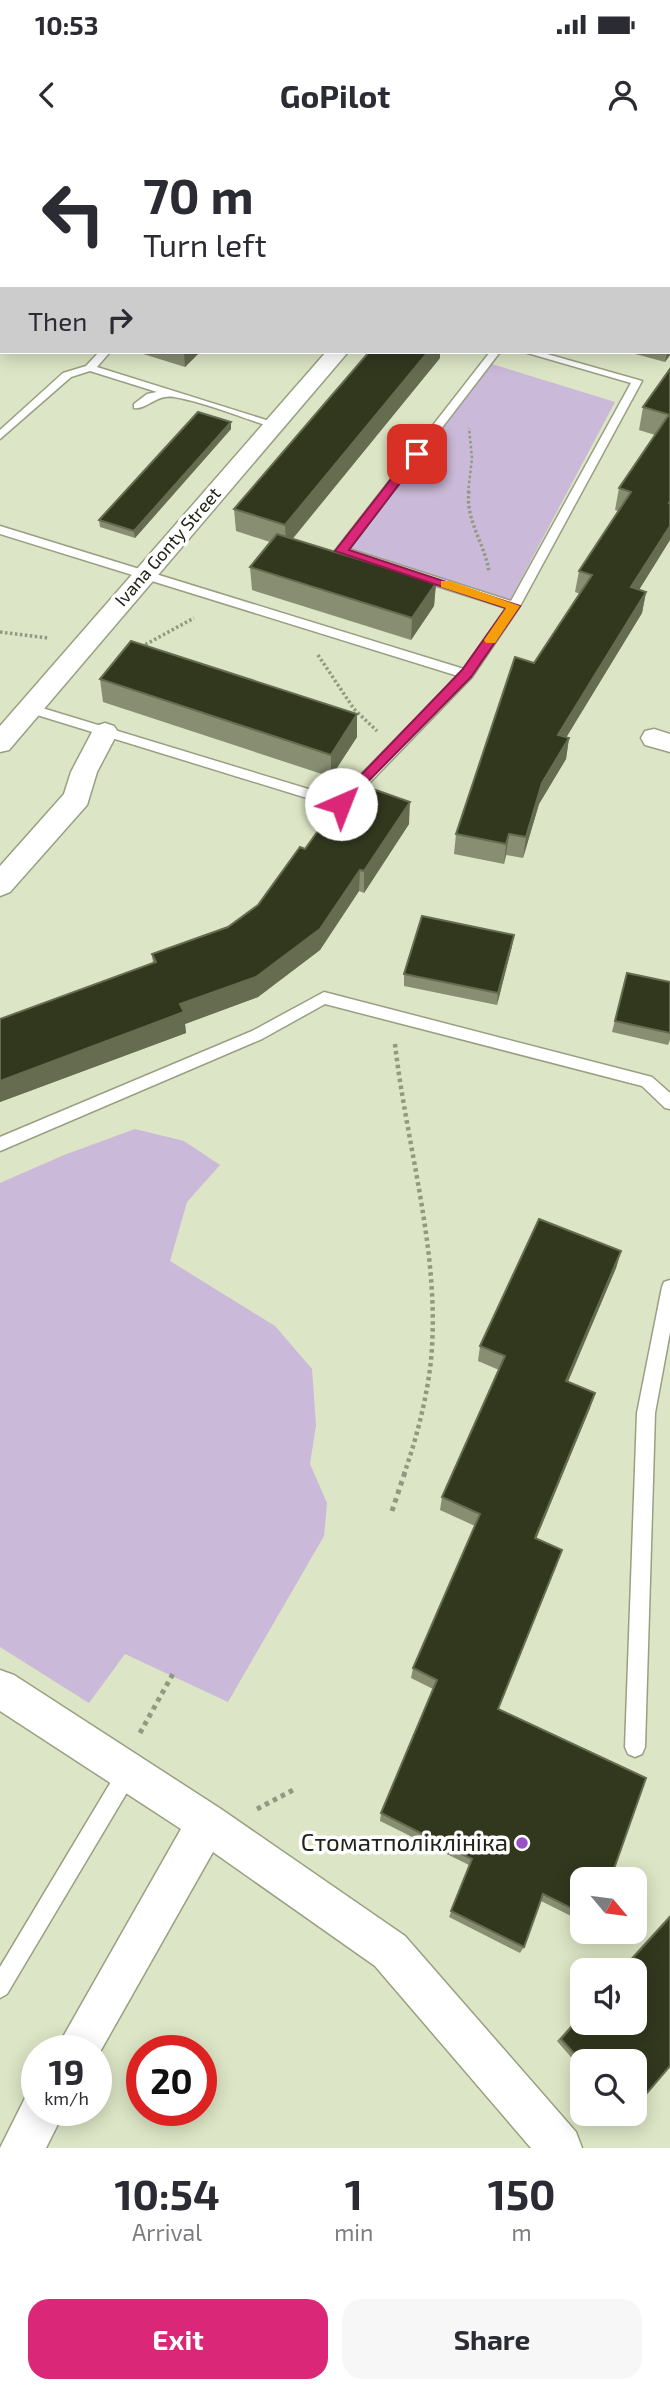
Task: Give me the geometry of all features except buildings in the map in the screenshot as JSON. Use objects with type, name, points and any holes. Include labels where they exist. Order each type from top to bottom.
[{"type":"street","name":"Ivana Gonty Street","points":[[0,743],[272,424],[335,354]]},
{"type":"street","points":[[0,885],[77,798],[84,772],[105,732]]},
{"type":"street","points":[[0,1689],[125,1770],[227,1818],[390,1951],[560,2148]]},
{"type":"street","points":[[87,2035],[227,1818]]},
{"type":"street","points":[[22,2148],[34,2126]]},
{"type":"lane","points":[[90,369],[103,354]]},
{"type":"lane","points":[[493,354],[341,551],[514,606]]},
{"type":"lane","points":[[29,708],[341,804],[467,674],[514,606],[637,381],[536,354]]},
{"type":"lane","points":[[0,436],[66,375],[90,369],[272,424]]},
{"type":"lane","points":[[138,406],[154,395],[178,395]]},
{"type":"lane","points":[[0,530],[467,674]]},
{"type":"lane","points":[[0,1144],[257,1035],[324,998],[647,1081],[670,1103]]},
{"type":"lane","points":[[635,1747],[646,1413],[670,1287]]},
{"type":"lane","points":[[0,1987],[125,1770]]},
{"type":"path","points":[[462,395],[472,458],[468,497],[474,532],[488,562],[490,598]]},
{"type":"path","points":[[134,651],[227,600]]},
{"type":"path","points":[[295,621],[354,709],[396,748]]},
{"type":"path","points":[[0,632],[37,636],[82,647]]},
{"type":"path","points":[[392,1015],[397,1080],[419,1191],[429,1274],[430,1349],[423,1413],[392,1511]]},
{"type":"path","points":[[125,1770],[175,1670]]},
{"type":"path","points":[[227,1818],[295,1789]]},
{"type":"shaded area","points":[[492,364],[615,402],[510,600],[348,549]]},
{"type":"shaded area","points":[[135,1129],[184,1141],[220,1165],[187,1202],[170,1261],[275,1326],[312,1369],[316,1425],[310,1464],[327,1503],[324,1536],[228,1702],[125,1654],[89,1703],[0,1647],[0,1183],[64,1155]]},
{"type":"slow traffic","points":[[445,584],[514,606],[490,640]]},
{"type":"place","name":"Стоматполіклініка","points":[[522,1843]]},
{"type":"route","points":[[341,804],[467,674],[514,606],[341,551],[417,454]]}]
